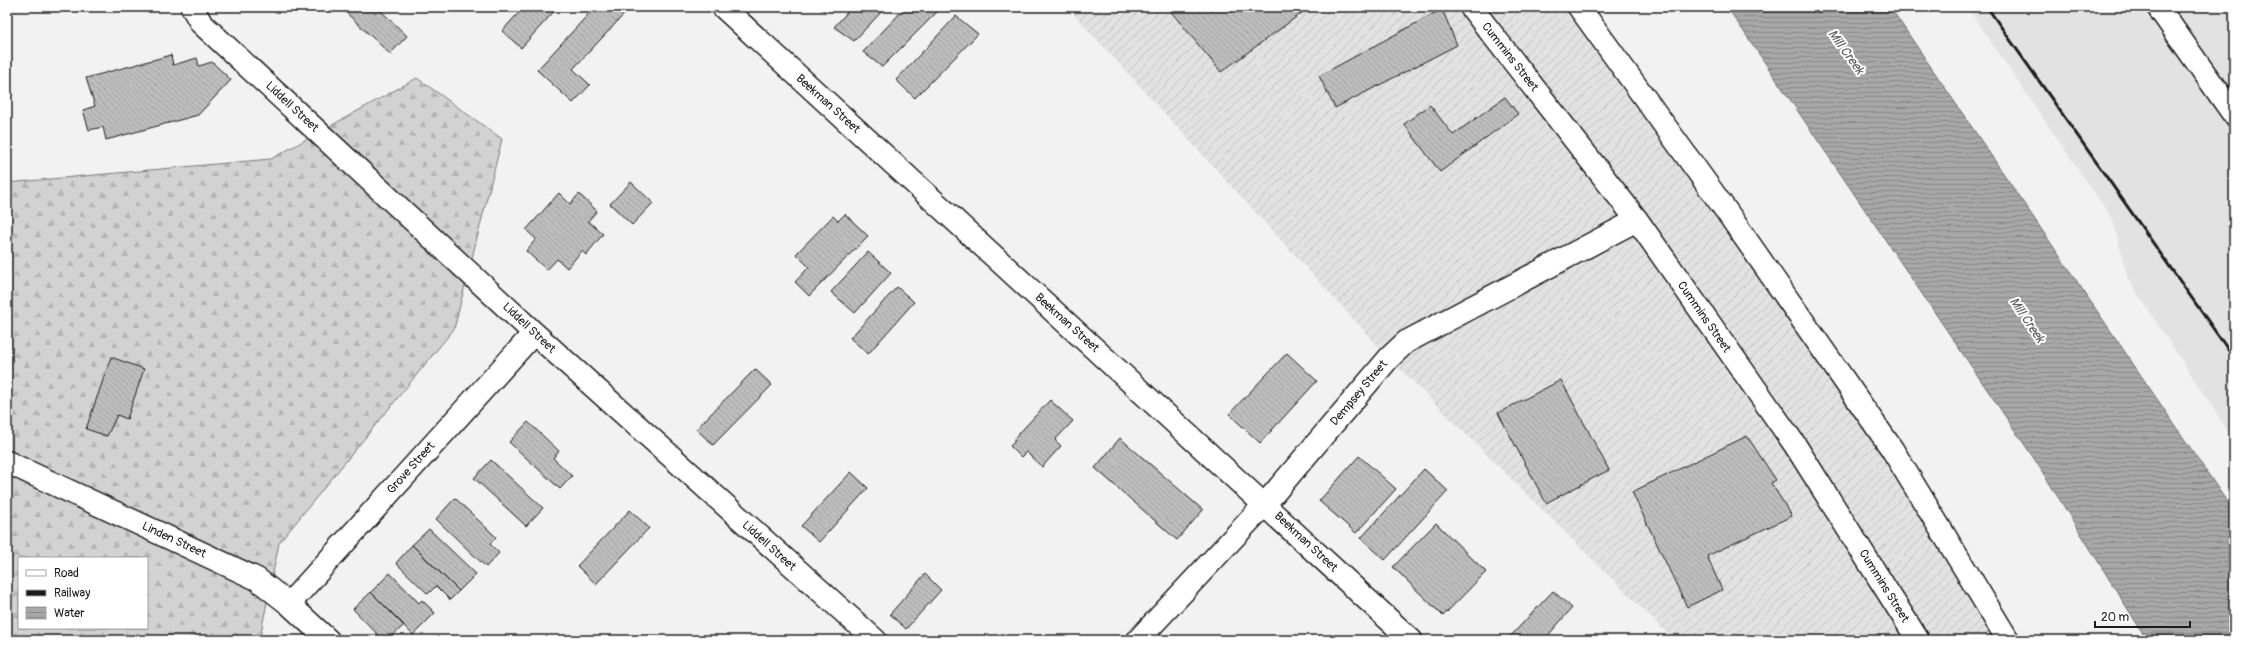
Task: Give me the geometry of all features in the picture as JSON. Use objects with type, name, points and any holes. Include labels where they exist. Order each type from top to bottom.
[{"type":"street","name":"Liddell Street","points":[[192,7],[201,23],[534,333],[875,640]]},
{"type":"street","name":"Beekman Street","points":[[722,7],[1265,504],[1411,640]]},
{"type":"street","name":"Cummins Street","points":[[1471,7],[1637,220],[1794,445],[1918,640]]},
{"type":"street","points":[[1580,7],[1727,212],[1892,449],[2008,640]]},
{"type":"street","points":[[2158,7],[2234,115]]},
{"type":"street","name":"Dempsey Street","points":[[1138,640],[1265,504],[1389,358],[1406,342],[1637,220]]},
{"type":"street","name":"Grove Street","points":[[289,604],[534,333]]},
{"type":"street","name":"Linden Street","points":[[7,462],[256,579],[289,604],[328,640]]},
{"type":"shaded area","points":[[1067,7],[1579,7],[1727,212],[2008,640],[1674,640],[1389,358]]},
{"type":"shaded area","points":[[1967,7],[2234,7],[2234,440],[2128,279],[2113,220]]},
{"type":"green space","points":[[417,78],[502,139],[454,329],[279,543],[260,637],[263,640],[7,640],[7,183],[271,159]]},
{"type":"water","name":"Mill Creek","points":[[1727,7],[1890,7],[2234,512],[2234,640],[2147,640],[2035,460]]},
{"type":"building","points":[[340,7],[377,7],[407,36],[390,54]]},
{"type":"building","points":[[524,7],[558,7],[521,48],[502,31]]},
{"type":"building","points":[[595,7],[627,7],[629,9],[573,69],[590,85],[573,103],[537,70]]},
{"type":"building","points":[[819,7],[828,7],[824,11]]},
{"type":"building","points":[[852,7],[886,7],[854,41],[834,27]]},
{"type":"building","points":[[906,7],[942,7],[882,67],[863,52]]},
{"type":"building","points":[[1167,7],[1310,7],[1221,72]]},
{"type":"building","points":[[1442,9],[1457,45],[1335,108],[1319,76]]},
{"type":"building","points":[[956,16],[978,34],[915,98],[896,80]]},
{"type":"building","points":[[171,55],[173,65],[197,58],[199,66],[212,62],[231,80],[198,115],[106,140],[103,127],[89,130],[83,110],[95,106],[86,78]]},
{"type":"building","points":[[1505,97],[1518,114],[1440,172],[1404,124],[1430,105],[1453,135]]},
{"type":"building","points":[[631,182],[653,203],[632,225],[610,204]]},
{"type":"building","points":[[559,193],[570,204],[579,194],[597,211],[588,221],[603,234],[586,255],[582,251],[567,268],[557,259],[547,270],[526,251],[536,239],[526,230]]},
{"type":"building","points":[[845,214],[868,236],[809,296],[795,282],[809,267],[796,254],[833,216],[838,221]]},
{"type":"building","points":[[868,252],[891,273],[855,313],[831,292]]},
{"type":"building","points":[[897,287],[914,302],[868,354],[850,338]]},
{"type":"building","points":[[1287,353],[1317,381],[1260,443],[1229,414]]},
{"type":"building","points":[[111,357],[144,369],[127,419],[117,415],[107,436],[86,429]]},
{"type":"building","points":[[755,369],[772,385],[713,445],[696,429]]},
{"type":"building","points":[[1561,380],[1609,470],[1546,503],[1498,413]]},
{"type":"building","points":[[1050,400],[1073,421],[1055,440],[1061,446],[1042,467],[1026,452],[1021,457],[1010,446],[1015,441],[1013,440]]},
{"type":"building","points":[[528,422],[559,451],[553,458],[572,476],[560,489],[509,442]]},
{"type":"building","points":[[1747,436],[1776,480],[1771,483],[1792,516],[1707,556],[1722,590],[1687,607],[1632,492]]},
{"type":"building","points":[[1120,438],[1203,510],[1177,540],[1095,468]]},
{"type":"building","points":[[1359,456],[1396,489],[1356,533],[1319,501]]},
{"type":"building","points":[[491,460],[543,508],[526,526],[474,478]]},
{"type":"building","points":[[1424,469],[1448,491],[1385,560],[1361,538]]},
{"type":"building","points":[[851,472],[868,488],[819,542],[801,526]]},
{"type":"building","points":[[455,498],[496,537],[490,544],[499,553],[486,567],[436,519]]},
{"type":"building","points":[[630,510],[649,528],[596,584],[577,566]]},
{"type":"building","points":[[1436,523],[1486,572],[1443,616],[1393,567]]},
{"type":"building","points":[[429,529],[476,574],[459,591],[412,545]]},
{"type":"building","points":[[412,545],[459,591],[450,600],[436,586],[428,594],[396,563]]},
{"type":"building","points":[[390,573],[419,603],[422,600],[435,613],[413,635],[371,592]]},
{"type":"building","points":[[925,574],[941,590],[906,629],[890,614]]},
{"type":"building","points":[[1553,591],[1572,608],[1544,640],[1507,640]]},
{"type":"building","points":[[371,592],[404,625],[388,640],[383,640],[353,609]]},
{"type":"railway","points":[[1987,7],[2234,358]]}]
